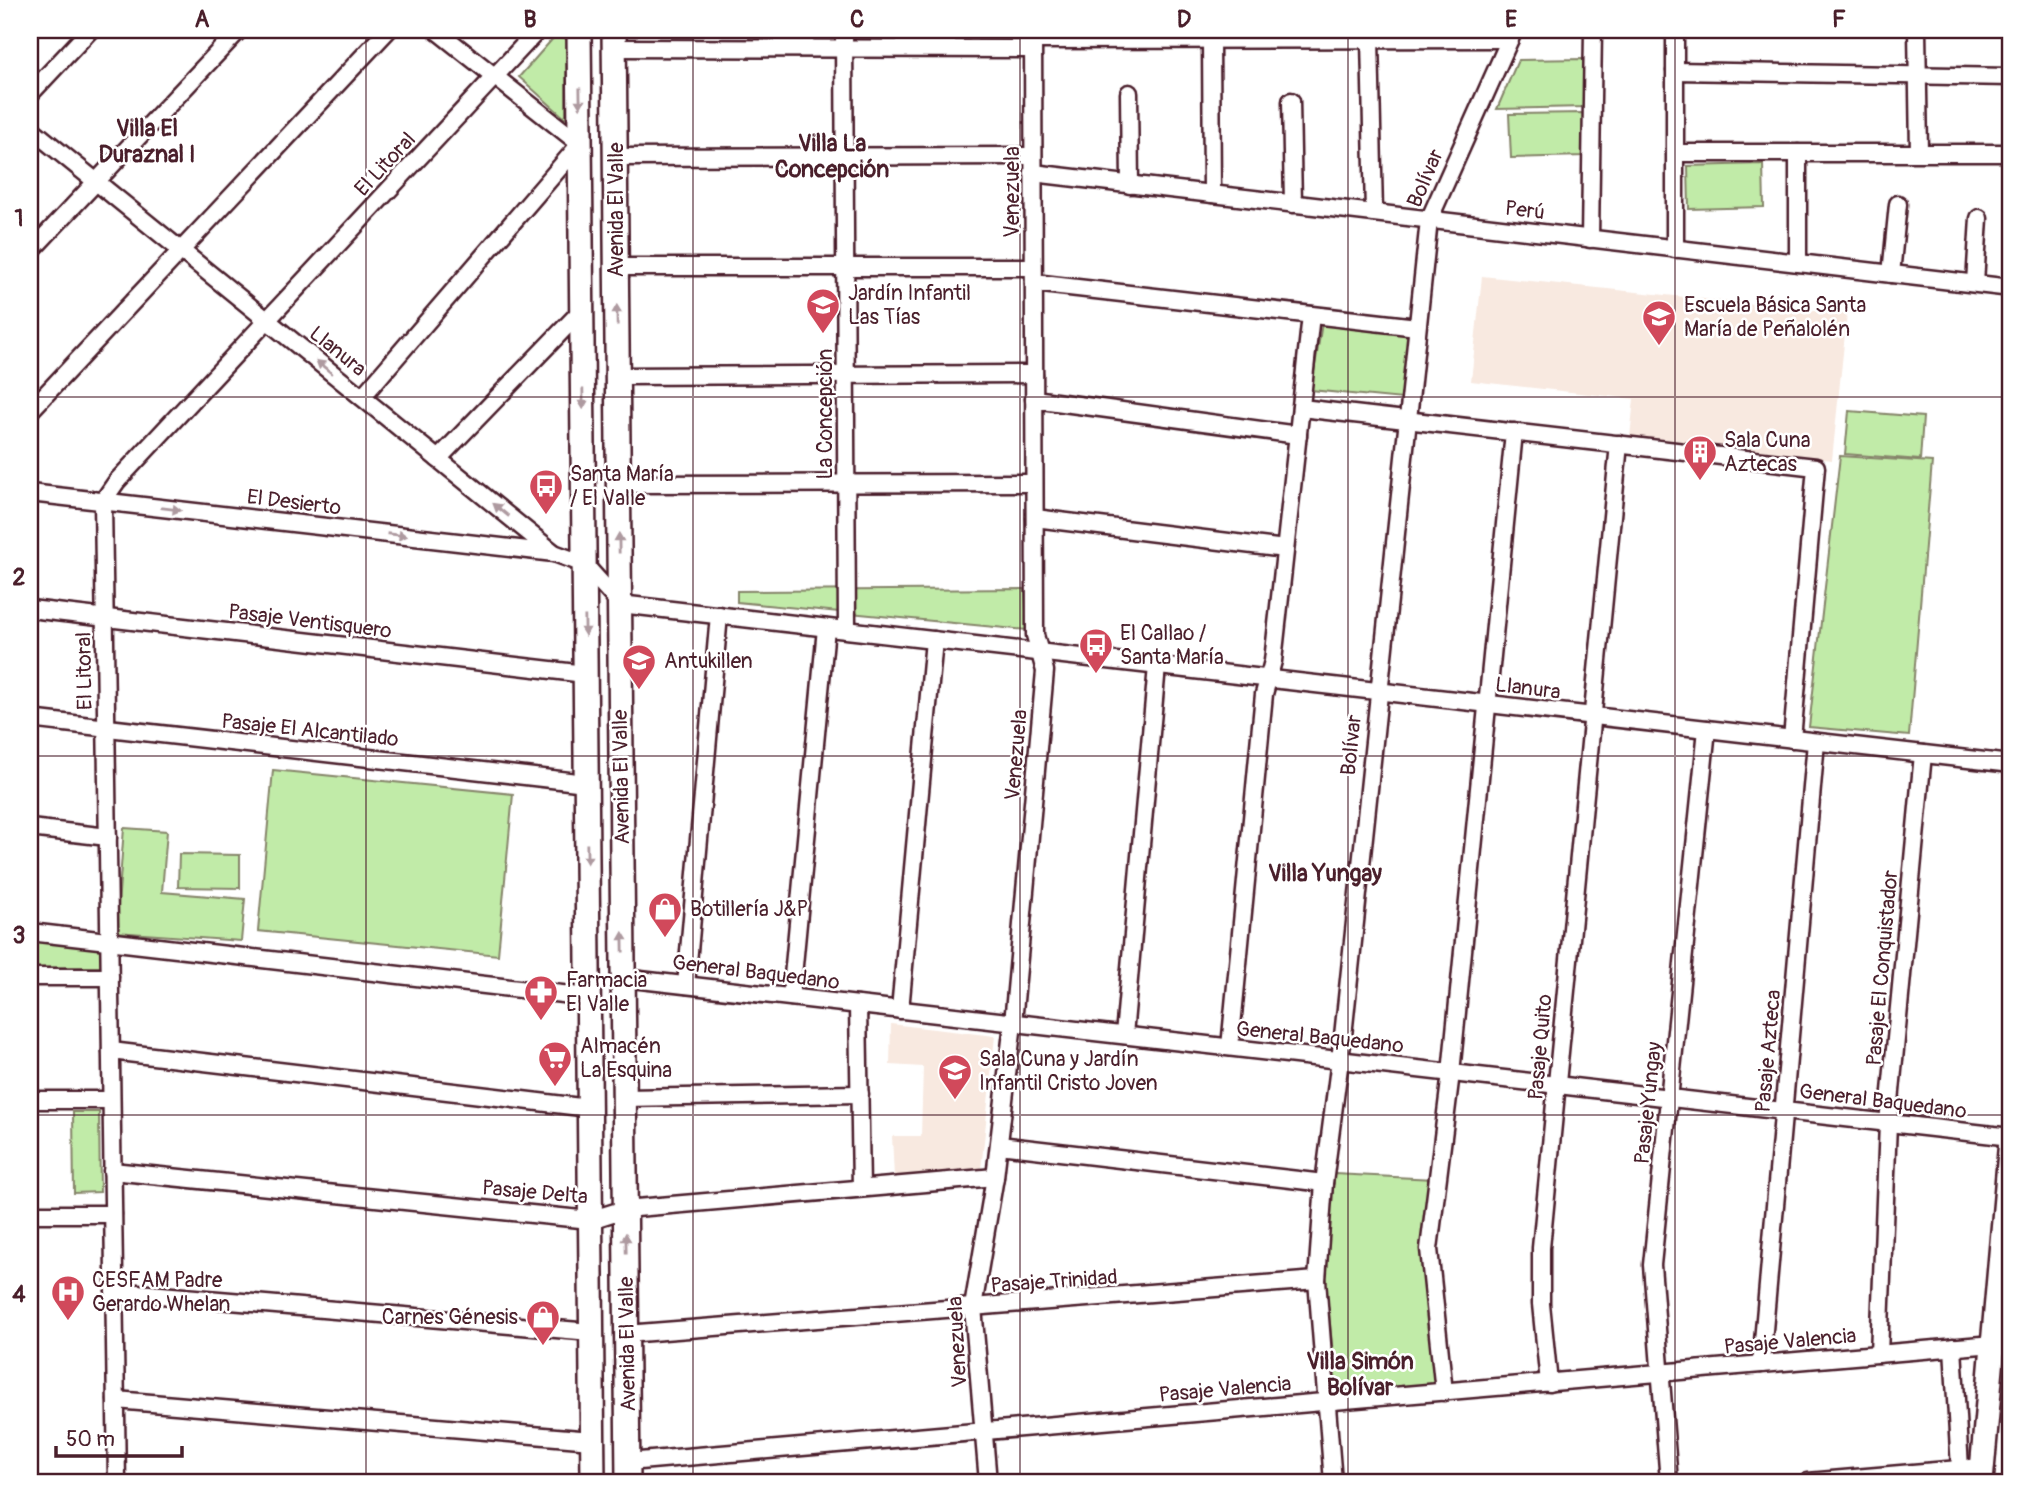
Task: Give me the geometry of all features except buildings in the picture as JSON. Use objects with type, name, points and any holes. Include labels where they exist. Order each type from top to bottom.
[{"type":"street","points":[[30,94],[90,30]]},
{"type":"street","points":[[30,253],[239,30]]},
{"type":"street","points":[[30,411],[388,30]]},
{"type":"street","points":[[436,30],[580,144],[615,150],[845,157],[1033,156]]},
{"type":"street","name":"El Litoral","points":[[117,1482],[103,501],[117,481],[538,30]]},
{"type":"street","name":"Avenida El Valle","points":[[579,30],[593,1482]]},
{"type":"street","name":"La Concepción","points":[[844,30],[847,630]]},
{"type":"street","points":[[1590,239],[1594,30]]},
{"type":"street","points":[[1675,30],[1675,248]]},
{"type":"street","points":[[1917,30],[1919,152]]},
{"type":"street","points":[[615,39],[844,48],[1033,39],[1211,39],[1292,34],[1370,39],[1512,34]]},
{"type":"street","name":"Bolívar","points":[[1333,1482],[1317,1280],[1324,1183],[1429,220],[1512,34]]},
{"type":"street","name":"Avenida El Valle","points":[[615,39],[628,1472]]},
{"type":"street","name":"Venezuela","points":[[988,1482],[973,1307],[995,1177],[1013,1023],[1045,671],[1035,635],[1033,39]]},
{"type":"street","points":[[1211,39],[1212,194]]},
{"type":"street","points":[[1370,39],[1374,213]]},
{"type":"street","points":[[1675,71],[2011,77]]},
{"type":"street","points":[[1129,93],[1130,185]]},
{"type":"street","points":[[1292,101],[1293,204]]},
{"type":"street","name":"Llanura","points":[[30,128],[554,553],[584,564],[620,604],[2011,764]]},
{"type":"street","points":[[362,397],[580,144]]},
{"type":"street","points":[[1675,153],[2011,153]]},
{"type":"street","points":[[1798,153],[1798,263]]},
{"type":"street","name":"Perú","points":[[1033,173],[2011,288]]},
{"type":"street","points":[[1891,274],[1898,204]]},
{"type":"street","points":[[1975,284],[1979,218]]},
{"type":"street","points":[[616,267],[846,267],[1034,275],[1311,315],[1417,327]]},
{"type":"street","points":[[438,459],[582,310]]},
{"type":"street","points":[[1230,1048],[1264,695],[1273,661],[1311,315]]},
{"type":"street","points":[[618,376],[1034,374]]},
{"type":"street","points":[[1034,399],[1298,435]]},
{"type":"street","points":[[1301,408],[1816,467],[1792,739]]},
{"type":"street","points":[[1444,1392],[1429,1249],[1451,1073],[1514,432]]},
{"type":"street","name":"Pasaje Quito","points":[[1549,1382],[1540,1266],[1619,444]]},
{"type":"street","points":[[618,484],[1034,483]]},
{"type":"street","name":"El Desierto","points":[[30,493],[554,553]]},
{"type":"street","points":[[1035,518],[1285,549]]},
{"type":"street","name":"Pasaje Ventisquero","points":[[30,609],[585,674]]},
{"type":"street","points":[[686,985],[719,615]]},
{"type":"street","points":[[791,997],[825,628]]},
{"type":"street","points":[[900,1010],[934,640]]},
{"type":"street","points":[[1124,1035],[1157,666]]},
{"type":"street","name":"Pasaje El Alcantilado","points":[[30,719],[586,783]]},
{"type":"street","name":"Pasaje Yungay","points":[[1669,1482],[1652,1265],[1707,729]]},
{"type":"street","name":"Pasaje Azteca","points":[[1761,1364],[1816,742]]},
{"type":"street","name":"Pasaje El Conquistador","points":[[1879,1354],[1888,1123],[1923,754]]},
{"type":"street","points":[[30,828],[108,837]]},
{"type":"street","points":[[30,932],[588,997]]},
{"type":"street","points":[[30,977],[110,977]]},
{"type":"street","name":"General Baquedano","points":[[623,978],[2011,1138]]},
{"type":"street","points":[[858,1005],[861,1188]]},
{"type":"street","points":[[111,1051],[589,1108]]},
{"type":"street","points":[[624,1098],[860,1094]]},
{"type":"street","points":[[30,1100],[111,1100]]},
{"type":"street","points":[[1963,1474],[1993,1344],[2011,1138]]},
{"type":"street","points":[[999,1145],[1324,1183]]},
{"type":"street","name":"Pasaje Delta","points":[[113,1171],[590,1220],[625,1209],[995,1177]]},
{"type":"street","points":[[30,1214],[113,1214]]},
{"type":"street","name":"Pasaje Trinidad","points":[[626,1334],[1317,1280]]},
{"type":"street","points":[[114,1291],[591,1332]]},
{"type":"street","name":"Pasaje Valencia","points":[[628,1472],[984,1431],[1993,1344]]},
{"type":"street","points":[[1953,1347],[1963,1474]]},
{"type":"street","points":[[116,1400],[592,1440]]},
{"type":"street","points":[[1808,1482],[1963,1474]]},
{"type":"shaded area","name":"Escuela Básica Santa María de Peñalolén","points":[[1482,276],[1847,314],[1832,460],[1630,437],[1634,399],[1471,381]]},
{"type":"shaded area","name":"Sala Cuna y Jardín Infantil Cristo Joven","points":[[891,1024],[995,1036],[981,1170],[894,1177],[892,1136],[921,1136],[923,1067],[890,1065]]},
{"type":"green space","points":[[556,35],[567,39],[566,119],[519,77]]},
{"type":"green space","points":[[1585,59],[1586,107],[1497,109],[1518,60]]},
{"type":"green space","points":[[1584,113],[1585,156],[1511,158],[1509,114]]},
{"type":"green space","points":[[1763,164],[1764,207],[1689,209],[1688,166]]},
{"type":"green space","points":[[1322,323],[1409,331],[1402,399],[1311,390]]},
{"type":"green space","points":[[1849,411],[1923,417],[1920,460],[1845,454]]},
{"type":"green space","points":[[1840,456],[1932,462],[1909,736],[1809,727]]},
{"type":"green space","points":[[1025,589],[1027,630],[737,602],[737,591]]},
{"type":"green space","points":[[273,770],[513,794],[498,955],[258,931]]},
{"type":"green space","points":[[124,828],[167,831],[162,892],[245,899],[241,941],[116,932]]},
{"type":"green space","points":[[179,854],[240,855],[240,888],[178,887]]},
{"type":"green space","points":[[30,938],[101,945],[101,967],[30,968]]},
{"type":"green space","points":[[73,1112],[99,1112],[100,1192],[74,1193]]},
{"type":"green space","points":[[1334,1174],[1434,1179],[1440,1383],[1337,1395],[1325,1274]]},
{"type":"place","name":"Jardín Infantil Las Tías","points":[[823,335]]},
{"type":"place","name":"Escuela Básica Santa María de Peñalolén","points":[[1659,347]]},
{"type":"place","name":"Sala Cuna Aztecas","points":[[1700,482]]},
{"type":"place","name":"Santa María / El Valle","points":[[546,516]]},
{"type":"place","name":"El Callao / Santa María","points":[[1096,675]]},
{"type":"place","name":"Antukillen","points":[[639,691]]},
{"type":"place","name":"Botillería J&P","points":[[665,939]]},
{"type":"place","name":"Farmacia El Valle","points":[[541,1022]]},
{"type":"place","name":"Almacén La Esquina","points":[[555,1088]]},
{"type":"place","name":"Sala Cuna y Jardín Infantil Cristo Joven","points":[[955,1101]]},
{"type":"place","name":"CESFAM Padre Gerardo Whelan","points":[[68,1322]]},
{"type":"place","name":"Carnes Génesis","points":[[543,1347]]},
{"type":"district","name":"Villa El Duraznal I","points":[[147,141]]},
{"type":"district","name":"Villa La Concepción","points":[[832,156]]},
{"type":"district","name":"Villa Yungay","points":[[1325,873]]},
{"type":"district","name":"Villa Simón Bolívar","points":[[1360,1374]]}]
